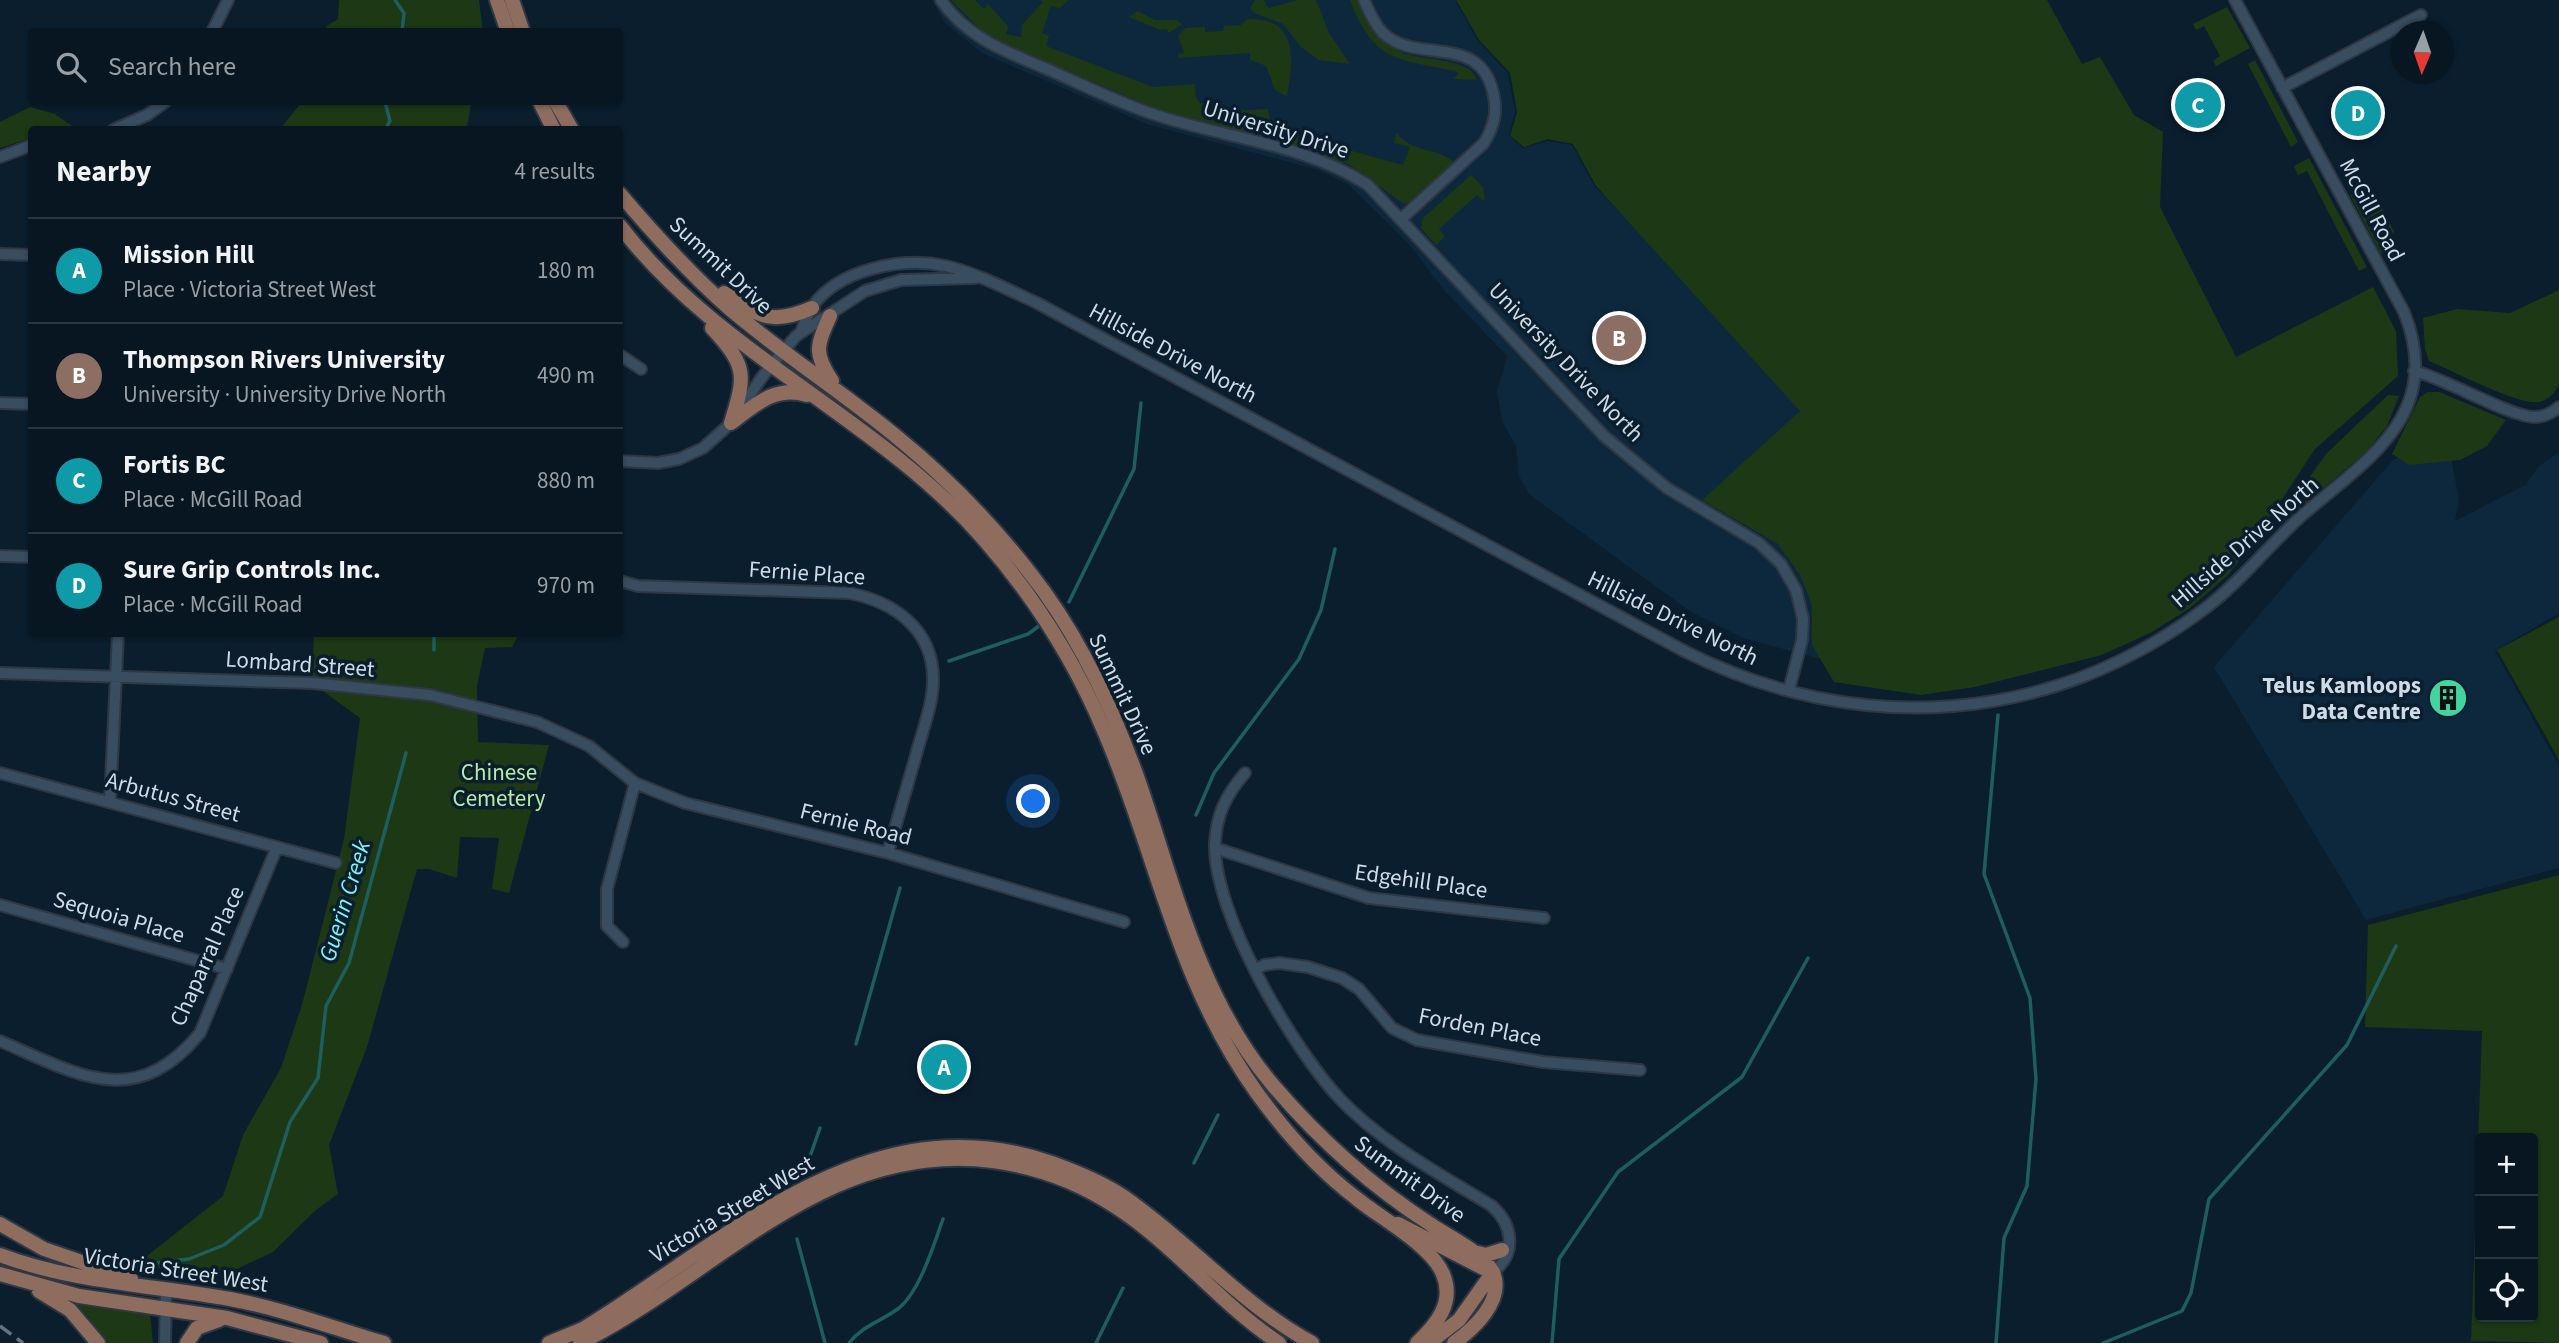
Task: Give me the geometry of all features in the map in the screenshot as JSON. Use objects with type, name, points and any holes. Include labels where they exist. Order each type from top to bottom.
[{"type":"main road","points":[[497,0],[507,28]]},
{"type":"main road","points":[[512,0],[522,28]]},
{"type":"main road","points":[[542,105],[552,126]]},
{"type":"main road","points":[[558,105],[570,126]]},
{"type":"main road","name":"Summit Drive","points":[[623,197],[729,308],[948,480],[1032,576],[1059,614],[1092,671],[1119,729],[1204,972],[1226,1016],[1270,1082],[1336,1153],[1407,1209],[1471,1251],[1493,1272]]},
{"type":"main road","name":"Summit Drive","points":[[623,229],[675,289],[937,493],[981,535],[1047,621],[1080,677],[1106,734],[1173,932],[1213,1023],[1235,1060],[1287,1131],[1323,1170],[1384,1218]]},
{"type":"main road","points":[[696,276],[766,317],[782,319],[812,308]]},
{"type":"main road","points":[[675,289],[734,352],[741,367],[743,383],[731,423]]},
{"type":"main road","points":[[830,316],[818,351],[821,364],[838,391]]},
{"type":"main road","points":[[731,423],[764,398],[779,392],[795,391],[813,396]]},
{"type":"main road","name":"Victoria Street West","points":[[549,1343],[583,1329],[817,1181],[862,1162],[937,1147],[1009,1151],[1093,1180],[1155,1219],[1259,1308],[1312,1343]]},
{"type":"main road","name":"Victoria Street West","points":[[580,1343],[822,1191],[889,1168],[959,1158],[1034,1169],[1089,1191],[1149,1230],[1252,1323],[1279,1343]]},
{"type":"main road","points":[[1384,1218],[1425,1236],[1472,1265],[1493,1272]]},
{"type":"main road","points":[[1384,1218],[1427,1255],[1444,1277],[1446,1302],[1442,1314],[1435,1326],[1417,1343]]},
{"type":"main road","points":[[0,1224],[68,1259],[166,1290]]},
{"type":"main road","points":[[1471,1251],[1486,1255],[1506,1244]]},
{"type":"main road","name":"Victoria Street West","points":[[0,1255],[59,1274],[271,1308],[384,1343]]},
{"type":"main road","points":[[1429,1343],[1459,1320],[1493,1272]]},
{"type":"main road","points":[[1454,1343],[1475,1325],[1491,1302],[1495,1286],[1493,1272]]},
{"type":"main road","name":"Victoria Street West","points":[[0,1274],[79,1296],[227,1318],[321,1343]]},
{"type":"main road","points":[[22,1282],[70,1310],[98,1343]]},
{"type":"main road","points":[[187,1343],[192,1332],[206,1322],[227,1318]]},
{"type":"street","points":[[214,28],[229,0]]},
{"type":"street","name":"University Drive","points":[[942,0],[963,25],[981,39],[1150,113],[1317,159],[1347,171],[1368,185],[1401,219]]},
{"type":"street","points":[[1364,0],[1384,34],[1413,47],[1462,54],[1479,65],[1492,86],[1497,108],[1492,130],[1484,143],[1401,219]]},
{"type":"street","name":"McGill Road","points":[[2235,0],[2404,312],[2412,340],[2414,371]]},
{"type":"street","points":[[2282,88],[2421,15]]},
{"type":"street","points":[[122,126],[147,115],[161,105]]},
{"type":"street","points":[[0,157],[28,146]]},
{"type":"street","name":"University Drive North","points":[[1401,219],[1604,436],[1667,488],[1759,543],[1782,564],[1796,590],[1803,619],[1801,649],[1790,686]]},
{"type":"street","points":[[0,254],[28,255]]},
{"type":"street","name":"Hillside Drive North","points":[[623,461],[658,463],[680,459],[703,448],[731,423],[771,366],[801,332],[812,308],[850,279],[885,266],[935,264],[960,270],[1037,303],[1686,652],[1735,674],[1796,694],[1853,704],[1936,707],[2004,700],[2068,683],[2149,645],[2221,595],[2298,519],[2356,474],[2381,449],[2406,406],[2414,371]]},
{"type":"street","name":"Hillside Drive North","points":[[801,332],[830,316],[854,297],[889,282],[914,278],[951,281],[977,278]]},
{"type":"street","points":[[623,357],[641,369]]},
{"type":"street","points":[[2414,371],[2451,383],[2525,415],[2544,415],[2559,407]]},
{"type":"street","points":[[0,403],[28,404]]},
{"type":"street","points":[[0,556],[28,557]]},
{"type":"street","name":"Fernie Place","points":[[623,582],[638,586],[849,593],[875,598],[897,610],[917,628],[927,647],[934,682],[888,853]]},
{"type":"street","points":[[110,802],[118,637]]},
{"type":"street","name":"Lombard Street","points":[[0,673],[312,683],[430,695],[537,722],[589,746]]},
{"type":"street","points":[[1735,674],[1748,674],[1853,704]]},
{"type":"street","name":"Fernie Road","points":[[589,746],[635,783],[685,803],[888,853],[1124,922]]},
{"type":"street","name":"Arbutus Street","points":[[0,773],[336,863]]},
{"type":"street","points":[[1245,773],[1225,795],[1215,848],[1222,889],[1255,970],[1284,1024],[1340,1099],[1397,1147],[1492,1206],[1508,1226],[1506,1244],[1493,1272]]},
{"type":"street","points":[[623,942],[607,926],[605,902],[635,783]]},
{"type":"street","name":"Chaparral Place","points":[[0,1041],[89,1078],[115,1081],[142,1077],[185,1052],[200,1033],[277,847]]},
{"type":"street","name":"Edgehill Place","points":[[1215,848],[1368,898],[1544,918]]},
{"type":"street","name":"Sequoia Place","points":[[0,905],[227,969]]},
{"type":"street","name":"Forden Place","points":[[1255,970],[1264,965],[1279,963],[1308,967],[1342,978],[1359,989],[1392,1028],[1417,1040],[1543,1062],[1640,1070]]},
{"type":"street","points":[[165,1343],[166,1290]]},
{"type":"shaded area","points":[[932,0],[1455,0],[1478,41],[1508,73],[1515,111],[1509,136],[1523,148],[1548,141],[1572,145],[1595,187],[1817,407],[1846,666],[1743,638],[1691,612],[1529,494],[1519,476],[1516,446],[1502,421],[1497,392],[1507,356],[1443,289],[1409,244],[1349,185],[1319,170],[1147,124],[982,53],[944,22]]},
{"type":"shaded area","points":[[2411,451],[2451,457],[2459,500],[2455,521],[2525,485],[2538,467],[2559,452],[2559,613],[2495,651],[2559,766],[2559,868],[2366,920],[2214,667],[2393,460]]},
{"type":"green space","points":[[339,0],[479,0],[482,28],[326,28],[338,19]]},
{"type":"green space","points":[[951,0],[975,0],[983,8],[986,8],[987,3],[1008,26],[1006,34],[1021,37],[1022,25],[1043,2],[1040,0],[1069,0],[1060,8],[1051,6],[1042,33],[1049,36],[1046,46],[1153,87],[1195,84],[1196,98],[1200,103],[1215,104],[1217,112],[1268,109],[1270,119],[1267,132],[1258,136],[1159,110],[1007,45],[981,30]]},
{"type":"green space","points":[[1255,0],[1264,0],[1268,8],[1298,0],[1316,0],[1329,33],[1350,64],[1319,60],[1301,47],[1283,24],[1254,13],[1250,8]]},
{"type":"green space","points":[[1350,0],[1357,0],[1374,31],[1387,44],[1403,53],[1457,64],[1473,73],[1476,80],[1453,78],[1459,74],[1456,71],[1402,60],[1378,47],[1368,36]]},
{"type":"green space","points":[[1456,0],[2047,0],[2082,64],[2100,57],[2134,115],[2163,132],[2160,207],[2236,357],[2373,287],[2396,331],[2398,376],[2315,449],[2254,542],[2228,575],[2190,608],[2152,632],[2102,655],[1975,687],[1921,695],[1834,682],[1812,645],[1812,605],[1800,575],[1778,544],[1702,500],[1800,411],[1596,186],[1573,144],[1548,139],[1524,147],[1510,136],[1517,112],[1510,73],[1479,40]]},
{"type":"green space","points":[[2227,7],[2250,48],[2216,66],[2213,61],[2220,56],[2204,26],[2196,30],[2193,24]]},
{"type":"green space","points":[[1138,11],[1155,20],[1177,20],[1182,25],[1168,33],[1167,29],[1160,30],[1129,17]]},
{"type":"green space","points":[[1247,19],[1264,20],[1276,25],[1284,33],[1291,55],[1287,96],[1275,90],[1266,66],[1250,60],[1250,53],[1178,58],[1178,54],[1184,53],[1178,36],[1186,28],[1205,27],[1205,32],[1223,31],[1224,26],[1241,25]]},
{"type":"green space","points":[[2255,60],[2298,142],[2291,147],[2248,64]]},
{"type":"green space","points":[[300,105],[471,105],[467,126],[282,126]]},
{"type":"green space","points":[[30,107],[55,114],[72,126],[28,126],[28,139],[0,148],[0,122]]},
{"type":"green space","points":[[1287,124],[1292,126],[1290,134],[1403,165],[1410,147],[1394,143],[1396,133],[1411,145],[1454,162],[1412,201],[1404,204],[1347,163],[1285,143],[1280,138],[1282,128]]},
{"type":"green space","points":[[2309,158],[2367,267],[2359,271],[2307,171],[2298,175],[2294,166]]},
{"type":"green space","points":[[1471,175],[1483,187],[1485,199],[1483,201],[1477,195],[1439,229],[1445,237],[1436,245],[1421,228],[1423,218]]},
{"type":"green space","points":[[2353,192],[2362,198],[2374,192],[2394,232],[2385,238],[2387,251],[2381,254],[2350,195]]},
{"type":"green space","points":[[2559,290],[2559,384],[2546,400],[2529,402],[2516,399],[2429,361],[2425,349],[2423,318],[2457,309],[2510,313]]},
{"type":"green space","points":[[2428,392],[2439,392],[2506,420],[2487,446],[2460,460],[2409,465],[2392,454],[2420,397]]},
{"type":"green space","points":[[2388,395],[2399,396],[2387,426],[2367,451],[2285,521],[2281,517],[2326,454]]},
{"type":"green space","points":[[2559,617],[2559,760],[2497,650]]},
{"type":"green space","name":"Chinese Cemetery","points":[[314,637],[517,637],[512,647],[485,648],[477,686],[478,742],[549,745],[509,893],[492,889],[499,838],[460,837],[457,878],[429,869],[417,869],[367,1047],[329,1145],[338,1194],[316,1210],[273,1252],[211,1281],[138,1263],[223,1196],[243,1135],[281,1068],[302,1005],[344,839],[360,718],[312,683]]},
{"type":"green space","points":[[2559,875],[2559,1343],[2471,1341],[2475,1228],[2475,1322],[2538,1322],[2538,1133],[2478,1133],[2482,1031],[2365,1027],[2368,925]]},
{"type":"green space","points":[[71,1301],[150,1313],[153,1343],[105,1343],[88,1317]]},
{"type":"waterway","name":"Guerin Creek","points":[[395,0],[404,13],[402,28]]},
{"type":"waterway","name":"Guerin Creek","points":[[386,105],[390,121],[387,126]]},
{"type":"waterway","points":[[1069,602],[1134,469],[1141,403]]},
{"type":"waterway","points":[[1196,815],[1214,773],[1299,659],[1321,610],[1335,549]]},
{"type":"waterway","points":[[949,661],[1028,634],[1039,626]]},
{"type":"waterway","name":"Guerin Creek","points":[[434,637],[434,650]]},
{"type":"waterway","points":[[1996,1343],[2004,1238],[2027,1186],[2036,1079],[2030,998],[1984,874],[1998,715]]},
{"type":"waterway","name":"Guerin Creek","points":[[150,1264],[189,1259],[224,1245],[260,1217],[290,1122],[318,1078],[326,1006],[349,963],[406,753]]},
{"type":"waterway","points":[[856,1044],[900,888]]},
{"type":"waterway","points":[[2103,1343],[2182,1311],[2191,1293],[2209,1199],[2347,1045],[2396,946]]},
{"type":"waterway","points":[[1552,1343],[1559,1259],[1618,1172],[1742,1077],[1808,958]]},
{"type":"waterway","points":[[1194,1163],[1218,1115]]},
{"type":"waterway","points":[[807,1165],[820,1128]]},
{"type":"waterway","points":[[849,1343],[860,1332],[893,1313],[907,1300],[925,1266],[943,1219]]},
{"type":"waterway","points":[[797,1239],[825,1343]]},
{"type":"waterway","points":[[1096,1343],[1123,1288]]},
{"type":"railway","points":[[0,1326],[23,1343]]},
{"type":"place","name":"Fortis BC","points":[[2198,105]]},
{"type":"place","name":"Sure Grip Controls Inc.","points":[[2358,113]]},
{"type":"place","name":"Thompson Rivers University","points":[[1619,338]]},
{"type":"place","name":"Telus Kamloops Data Centre","points":[[2448,698]]},
{"type":"place","name":"Mission Hill","points":[[944,1067]]}]
